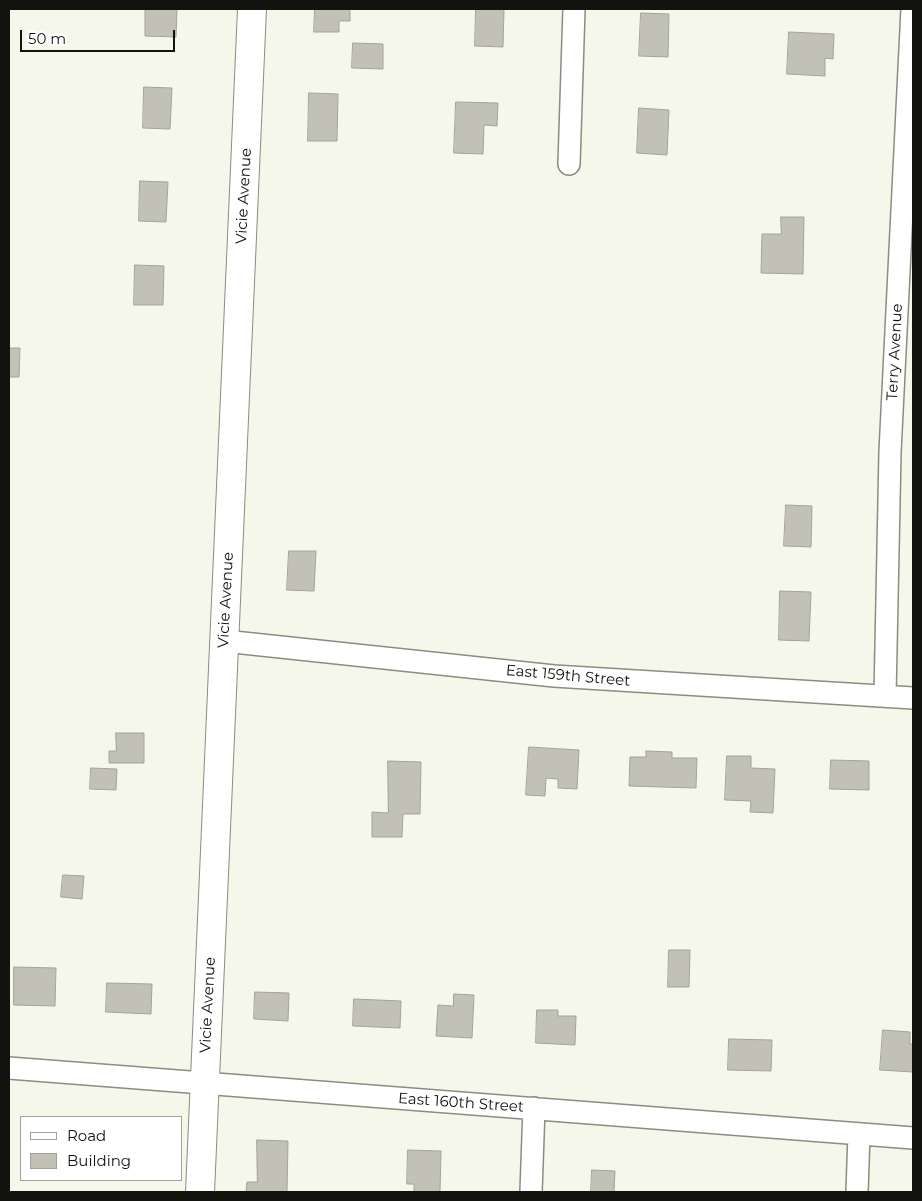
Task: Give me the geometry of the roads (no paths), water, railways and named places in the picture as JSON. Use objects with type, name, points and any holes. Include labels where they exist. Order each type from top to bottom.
[{"type":"street","name":"Vicie Avenue","points":[[200,1192],[252,9]]},
{"type":"street","points":[[569,164],[574,9]]},
{"type":"street","name":"Terry Avenue","points":[[885,696],[890,452],[912,9]]},
{"type":"street","name":"East 159th Street","points":[[224,641],[554,676],[913,698]]},
{"type":"street","name":"East 160th Street","points":[[9,1068],[913,1138]]},
{"type":"street","points":[[531,1192],[534,1108]]},
{"type":"street","points":[[857,1192],[859,1134]]}]
